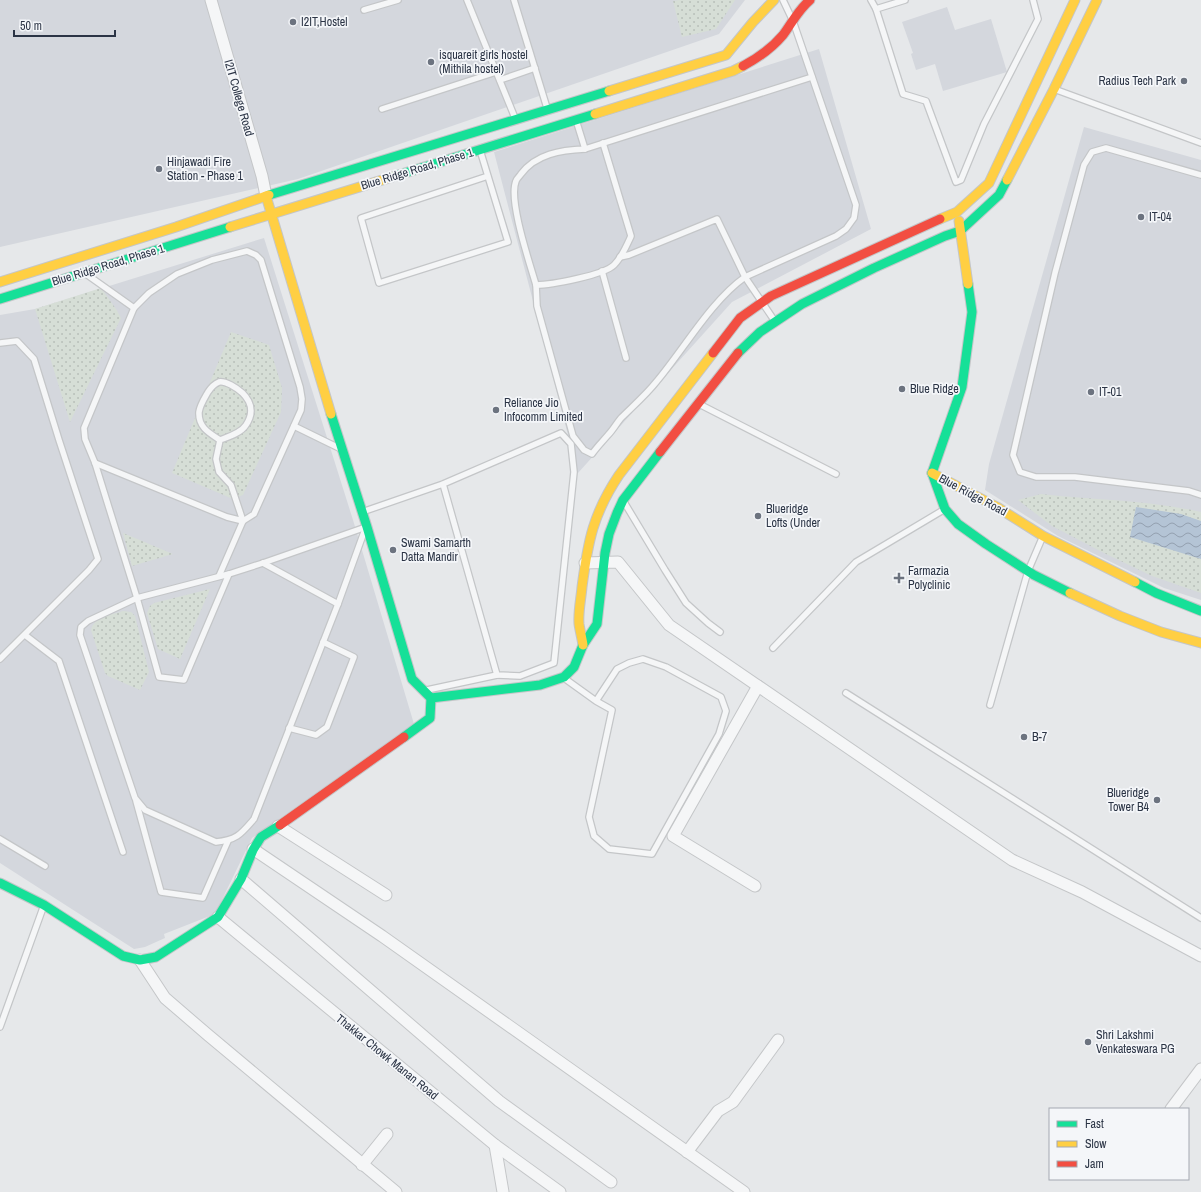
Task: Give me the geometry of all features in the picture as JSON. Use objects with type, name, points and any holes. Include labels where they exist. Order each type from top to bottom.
[{"type":"street","name":"I2IT College Road","points":[[211,0],[262,176],[266,196]]},
{"type":"street","name":"Blue Ridge Road, Phase 1","points":[[0,282],[176,227],[266,196],[726,55],[753,22],[774,0]]},
{"type":"street","name":"Blue Ridge Road, Phase 1","points":[[0,299],[733,71],[747,64],[771,48],[784,34],[802,8],[810,0]]},
{"type":"street","points":[[584,645],[579,622],[591,529],[608,491],[619,475],[740,318],[762,301],[772,296],[901,236],[957,212],[989,182],[1075,0]]},
{"type":"street","points":[[431,698],[540,685],[564,677],[574,667],[584,645],[597,624],[608,534],[623,500],[633,486],[699,404],[728,365],[759,332],[785,313],[833,287],[945,236],[960,231],[999,195],[1054,89],[1097,0]]},
{"type":"street","points":[[0,883],[44,905],[123,956],[140,960],[156,957],[218,917],[241,879],[253,849],[261,837],[430,718],[431,698],[412,679],[367,526],[341,449],[266,196]]},
{"type":"street","points":[[932,474],[962,387],[972,312],[957,212]]},
{"type":"street","name":"Blue Ridge Road","points":[[932,474],[945,509],[958,524],[1028,571],[1090,603],[1120,616],[1161,632],[1201,643]]},
{"type":"street","name":"Blue Ridge Road","points":[[932,474],[997,507],[1043,536],[1156,593],[1201,611]]},
{"type":"street","points":[[586,563],[618,562],[670,625],[1012,860],[1082,892],[1201,956]]},
{"type":"street","points":[[755,886],[673,836],[758,686]]},
{"type":"street","points":[[278,826],[386,895]]},
{"type":"street","points":[[253,849],[382,936],[744,1192]]},
{"type":"street","points":[[241,879],[499,1100],[611,1182]]},
{"type":"street","name":"Thakkar Chowk Manan Road","points":[[218,917],[495,1145],[560,1192]]},
{"type":"street","points":[[140,960],[165,998],[396,1192]]},
{"type":"street","points":[[687,1152],[718,1111],[733,1102],[778,1040]]},
{"type":"street","points":[[1172,1108],[1201,1069]]},
{"type":"street","points":[[362,1165],[387,1134]]},
{"type":"street","points":[[495,1145],[503,1192]]},
{"type":"lane","points":[[364,10],[398,0]]},
{"type":"lane","points":[[467,0],[516,120]]},
{"type":"lane","points":[[514,0],[548,110]]},
{"type":"lane","points":[[783,0],[793,21],[856,205],[854,218],[846,229],[836,236],[745,277],[715,305],[668,368],[636,405],[620,419],[592,454],[584,450],[572,436],[537,306],[536,285],[526,254],[516,208],[514,194],[516,181],[523,171],[539,158],[556,152],[585,149],[812,77]]},
{"type":"lane","points":[[871,0],[876,9],[903,94],[926,101],[956,182],[961,180],[984,124],[1038,19],[1033,0]]},
{"type":"lane","points":[[876,9],[904,0]]},
{"type":"lane","points":[[500,80],[535,68]]},
{"type":"lane","points":[[382,109],[496,72]]},
{"type":"lane","points":[[1054,89],[1201,143]]},
{"type":"lane","points":[[576,120],[585,149]]},
{"type":"lane","points":[[536,285],[558,283],[612,267],[620,257],[631,236],[603,143]]},
{"type":"lane","points":[[1201,175],[1106,148],[1092,152],[1084,165],[1058,264],[1013,455],[1020,472],[1036,476],[1075,477],[1189,491],[1201,495]]},
{"type":"lane","points":[[480,150],[488,176],[508,242],[379,283],[360,218],[488,176]]},
{"type":"lane","points":[[620,257],[629,255],[718,219],[745,277],[774,321]]},
{"type":"lane","points":[[219,576],[243,521],[254,514],[301,410],[302,399],[300,387],[261,260],[256,255],[247,251],[212,260],[177,274],[149,293],[134,308],[84,428],[85,440],[95,463],[137,598],[159,677],[184,680],[229,574]]},
{"type":"lane","points":[[602,271],[626,358]]},
{"type":"lane","points":[[84,273],[134,308]]},
{"type":"lane","points":[[0,343],[17,341],[34,359],[98,559],[25,635],[1,657]]},
{"type":"lane","points":[[219,382],[225,382],[241,390],[249,400],[250,415],[246,426],[230,437],[220,440],[205,431],[199,414],[202,400],[211,388],[219,382]]},
{"type":"lane","points":[[699,404],[836,474]]},
{"type":"lane","points":[[294,426],[341,449]]},
{"type":"lane","points":[[362,512],[443,484],[561,433],[571,444],[574,472],[554,663],[520,676],[497,675],[424,691]]},
{"type":"lane","points":[[220,440],[216,459],[219,472],[231,485],[243,521]]},
{"type":"lane","points":[[95,463],[227,517],[243,521]]},
{"type":"lane","points":[[443,484],[497,675]]},
{"type":"lane","points":[[623,500],[686,603],[720,632]]},
{"type":"lane","points":[[773,648],[856,562],[945,509]]},
{"type":"lane","points":[[136,798],[145,810],[216,842],[228,841],[241,834],[254,819],[367,526]]},
{"type":"lane","points":[[228,841],[203,898],[161,892],[136,798],[80,635],[81,627],[88,621],[137,598],[262,564],[367,526]]},
{"type":"lane","points":[[990,705],[1028,571],[1043,536]]},
{"type":"lane","points":[[262,564],[338,604]]},
{"type":"lane","points":[[25,635],[59,660],[123,852]]},
{"type":"lane","points":[[289,728],[316,734],[327,726],[354,657],[323,642]]},
{"type":"lane","points":[[564,677],[596,701],[612,710],[589,817],[594,836],[609,849],[652,854],[719,734],[726,711],[721,697],[666,667],[643,660],[629,663],[617,668],[596,701]]},
{"type":"lane","points":[[846,693],[1201,918]]},
{"type":"lane","points":[[0,839],[45,866]]},
{"type":"lane","points":[[0,1027],[44,905]]},
{"type":"shaded area","points":[[0,0],[745,0],[719,34],[298,179],[0,247]]},
{"type":"shaded area","points":[[735,0],[716,29],[682,37],[673,1]]},
{"type":"shaded area","points":[[947,7],[955,30],[991,19],[1007,72],[943,91],[935,64],[916,70],[911,54],[913,53],[902,22]]},
{"type":"shaded area","points":[[819,49],[871,229],[732,302],[578,473],[494,152]]},
{"type":"shaded area","points":[[1084,127],[1201,160],[1201,600],[1164,588],[1058,536],[985,490],[989,464]]},
{"type":"shaded area","points":[[264,238],[353,520],[414,724],[252,838],[215,914],[164,934],[165,938],[145,947],[134,949],[0,863],[0,315],[35,309]]},
{"type":"shaded area","points":[[101,288],[121,318],[70,422],[35,309]]},
{"type":"shaded area","points":[[231,332],[269,345],[282,388],[281,412],[243,495],[233,499],[172,473]]},
{"type":"shaded area","points":[[1041,494],[1161,505],[1201,512],[1201,593],[1152,576],[1104,553],[1052,526],[1018,500]]},
{"type":"shaded area","points":[[123,533],[173,554],[132,566]]},
{"type":"shaded area","points":[[210,589],[180,659],[158,649],[147,613],[150,606],[154,603]]},
{"type":"shaded area","points":[[123,611],[131,612],[135,616],[149,672],[140,690],[108,676],[105,673],[91,630],[99,619]]},
{"type":"water","points":[[1136,507],[1181,514],[1201,521],[1201,559],[1130,537]]},
{"type":"traffic: fast","points":[[269,195],[609,91]]},
{"type":"traffic: fast","points":[[392,177],[595,114]]},
{"type":"traffic: fast","points":[[738,353],[760,332],[802,304],[874,268],[945,236],[960,231],[999,195],[1007,180]]},
{"type":"traffic: fast","points":[[0,299],[230,227]]},
{"type":"traffic: fast","points":[[932,473],[962,387],[972,312],[968,284]]},
{"type":"traffic: fast","points":[[331,414],[367,527],[412,679],[431,698],[430,718],[404,737]]},
{"type":"traffic: fast","points":[[431,698],[540,685],[564,677],[574,667],[583,645],[597,624],[605,553],[609,534],[617,513],[623,500],[660,452]]},
{"type":"traffic: fast","points":[[932,473],[945,509],[958,524],[1034,575],[1070,593]]},
{"type":"traffic: fast","points":[[1135,582],[1156,593],[1201,611]]},
{"type":"traffic: fast","points":[[0,883],[44,905],[123,956],[140,960],[156,957],[218,917],[241,879],[253,850],[261,837],[280,825]]},
{"type":"traffic: slow","points":[[609,91],[726,55],[753,22],[774,0]]},
{"type":"traffic: slow","points":[[940,219],[957,212],[989,183],[1075,0]]},
{"type":"traffic: slow","points":[[1007,180],[1054,89],[1097,0]]},
{"type":"traffic: slow","points":[[595,114],[733,71],[743,66]]},
{"type":"traffic: slow","points":[[230,227],[392,177]]},
{"type":"traffic: slow","points":[[0,282],[176,227],[269,195]]},
{"type":"traffic: slow","points":[[266,196],[331,414]]},
{"type":"traffic: slow","points":[[959,221],[968,284]]},
{"type":"traffic: slow","points":[[583,645],[579,627],[580,606],[589,542],[597,515],[619,475],[713,353]]},
{"type":"traffic: slow","points":[[932,473],[997,507],[1043,536],[1135,582]]},
{"type":"traffic: slow","points":[[1070,593],[1120,616],[1161,632],[1201,643]]},
{"type":"traffic: jam","points":[[743,66],[774,44],[783,35],[795,17],[810,0]]},
{"type":"traffic: jam","points":[[713,353],[740,318],[771,296],[940,219]]},
{"type":"traffic: jam","points":[[660,452],[738,353]]},
{"type":"traffic: jam","points":[[280,825],[404,737]]},
{"type":"place","name":"I2IT,Hostel","points":[[293,22]]},
{"type":"place","name":"isquareit girls hostel (Mithila hostel)","points":[[431,62]]},
{"type":"place","name":"Radius Tech Park","points":[[1184,81]]},
{"type":"place","name":"Hinjawadi Fire Station - Phase 1","points":[[159,169]]},
{"type":"place","name":"IT-04","points":[[1141,217]]},
{"type":"place","name":"Blue Ridge","points":[[902,389]]},
{"type":"place","name":"IT-01","points":[[1091,392]]},
{"type":"place","name":"Reliance Jio Infocomm Limited","points":[[496,410]]},
{"type":"place","name":"Blueridge Lofts (Under","points":[[758,516]]},
{"type":"place","name":"Swami Samarth Datta Mandir","points":[[393,550]]},
{"type":"place","name":"Farmazia Polyclinic","points":[[899,578]]},
{"type":"place","name":"B-7","points":[[1024,737]]},
{"type":"place","name":"Blueridge Tower B4","points":[[1157,800]]},
{"type":"place","name":"Shri Lakshmi Venkateswara PG","points":[[1088,1042]]}]
